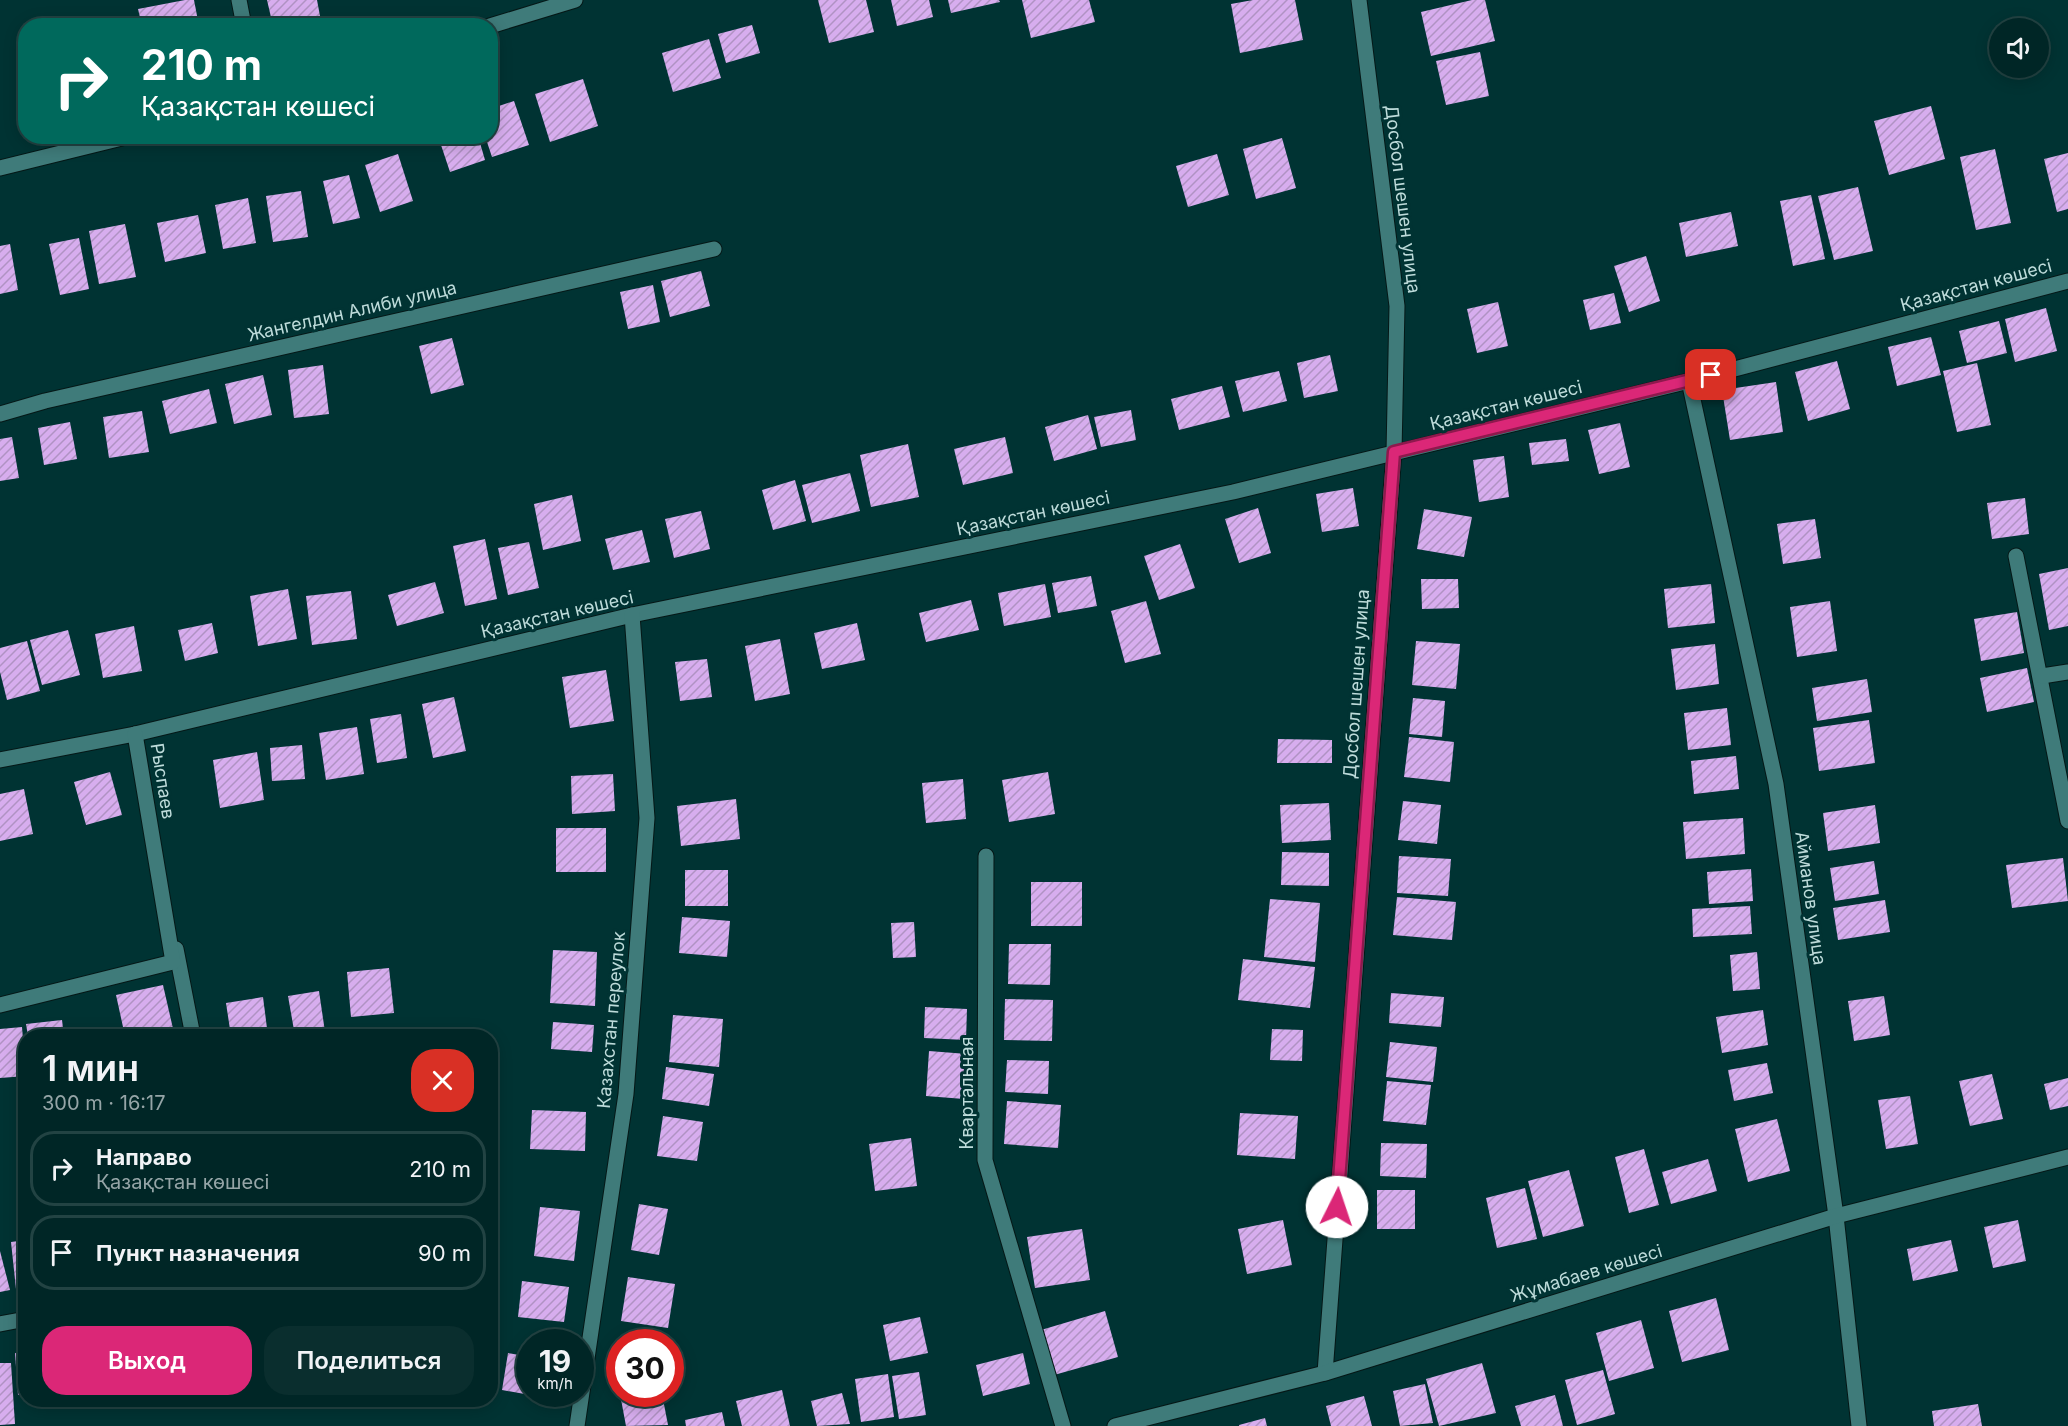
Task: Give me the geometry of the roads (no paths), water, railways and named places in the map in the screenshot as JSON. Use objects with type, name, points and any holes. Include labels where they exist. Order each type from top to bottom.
[{"type":"street","points":[[239,0],[242,18]]},
{"type":"street","points":[[498,24],[575,0]]},
{"type":"street","name":"Досбол шешен улица","points":[[1325,1373],[1394,452],[1397,306],[1359,0]]},
{"type":"street","points":[[0,168],[98,144]]},
{"type":"street","name":"Жангелдин Алиби улица","points":[[0,414],[56,398],[714,249]]},
{"type":"street","name":"Қазақстан көшесі","points":[[0,760],[135,734],[632,615],[1233,492],[1689,381],[2068,281]]},
{"type":"street","name":"Айманов улица","points":[[1689,381],[1776,784],[1836,1216],[1859,1426]]},
{"type":"street","points":[[2016,556],[2042,676],[2068,820]]},
{"type":"street","name":"Казахстан переулок","points":[[577,1426],[626,1094],[647,818],[632,615]]},
{"type":"street","points":[[2042,676],[2068,672]]},
{"type":"street","name":"Рыспаев","points":[[0,1005],[173,962],[135,734]]},
{"type":"street","name":"Рыспаев","points":[[135,734],[192,1029]]},
{"type":"street","name":"Квартальная","points":[[986,856],[985,1160],[1063,1426]]},
{"type":"street","name":"Жұмабаев көшесі","points":[[1115,1426],[1325,1373],[1836,1216],[2068,1157]]},
{"type":"street","points":[[0,1324],[18,1321]]}]
